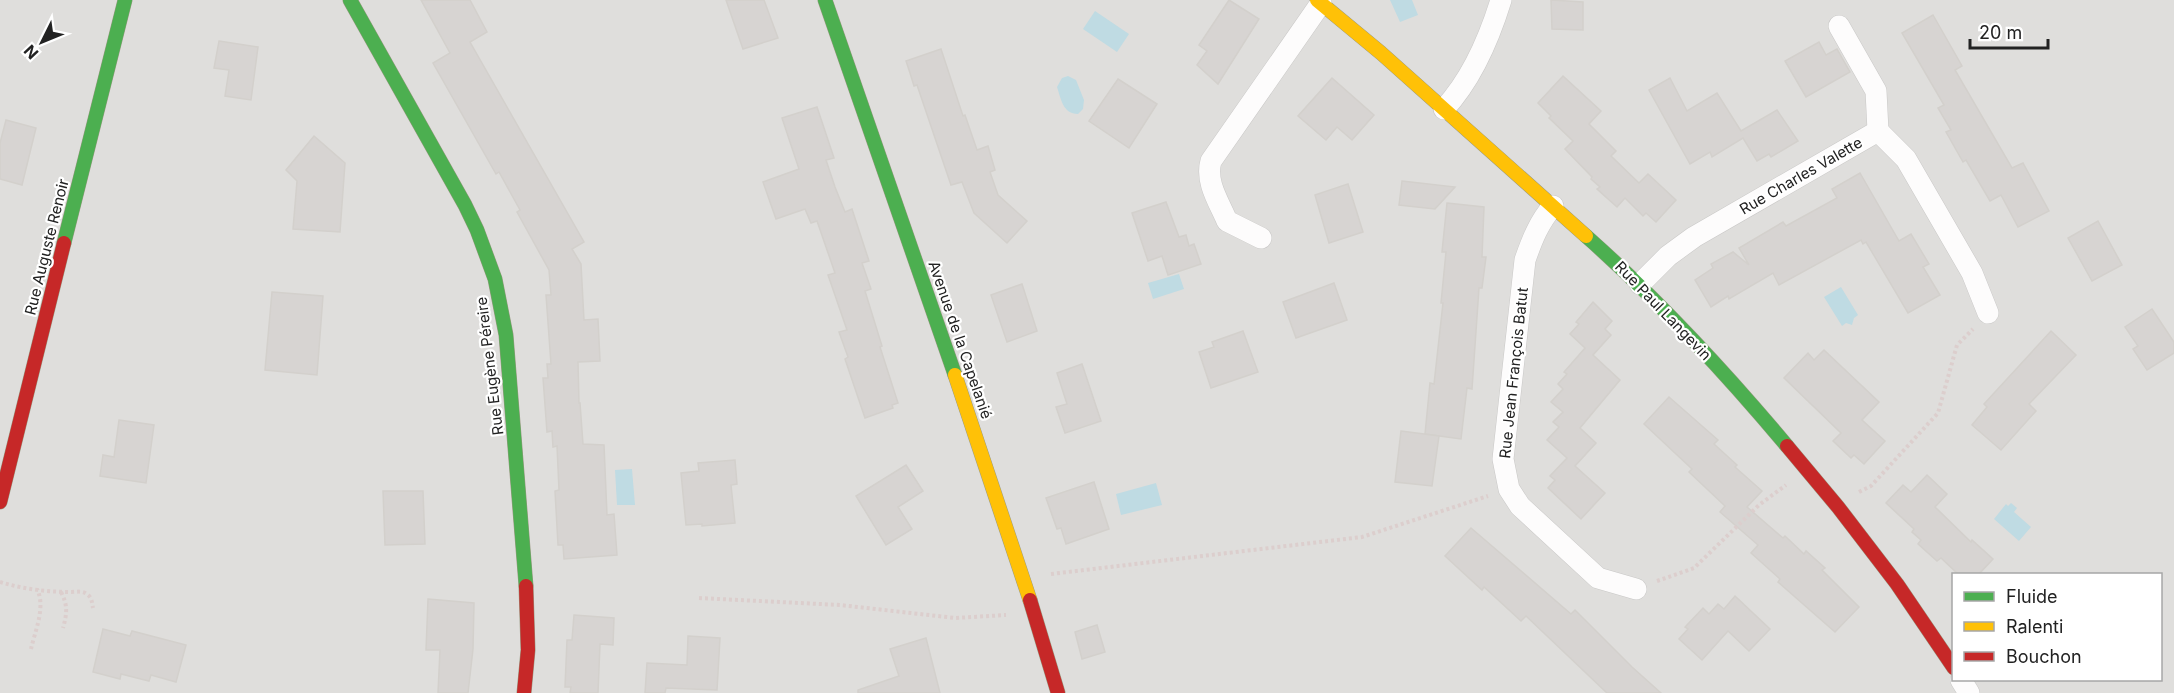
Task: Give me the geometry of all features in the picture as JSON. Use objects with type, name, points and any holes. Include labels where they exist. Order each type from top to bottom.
[{"type":"street","name":"Rue Auguste Renoir","points":[[0,502],[125,0]]},
{"type":"street","name":"Rue Eugène Péreire","points":[[350,0],[465,205],[495,279],[506,334],[526,589],[528,650],[524,693]]},
{"type":"street","name":"Avenue de la Capelanié","points":[[825,0],[1025,583],[1058,693]]},
{"type":"street","points":[[1444,110],[1470,73],[1493,24],[1501,0]]},
{"type":"street","name":"Rue Paul Langevin","points":[[1261,238],[1227,221],[1210,182],[1208,171],[1210,161],[1319,1],[1640,284],[1761,415],[1838,507],[1897,584],[1952,666]]},
{"type":"street","points":[[1839,26],[1876,91],[1878,131]]},
{"type":"street","name":"Rue Charles Valette","points":[[1640,284],[1668,256],[1694,237],[1878,131],[1906,159],[1972,273],[1988,313]]},
{"type":"street","name":"Rue Jean François Batut","points":[[1553,206],[1533,237],[1525,260],[1503,459],[1504,474],[1509,489],[1520,506],[1598,578],[1636,589]]},
{"type":"path","points":[[1838,507],[1851,496],[1871,486],[1938,413],[1957,345],[1988,313]]},
{"type":"path","points":[[1636,589],[1694,568],[1759,505],[1806,468]]},
{"type":"path","points":[[1025,583],[1051,574],[1362,537],[1509,489]]},
{"type":"path","points":[[0,582],[37,590],[80,591],[88,594],[92,599],[93,608]]},
{"type":"path","points":[[31,649],[41,606],[41,597],[37,590]]},
{"type":"path","points":[[60,591],[66,602],[67,613],[63,628]]},
{"type":"path","points":[[699,598],[840,605],[955,618],[1009,614],[1032,607]]},
{"type":"shaded area","points":[[0,0],[2174,0],[2174,693],[0,693]]},
{"type":"water","points":[[1390,0],[1412,0],[1418,15],[1400,22]]},
{"type":"water","points":[[1095,11],[1129,34],[1117,52],[1083,29]]},
{"type":"water","points":[[1068,76],[1076,80],[1084,100],[1083,109],[1078,114],[1066,109],[1057,87],[1062,78]]},
{"type":"water","points":[[1179,274],[1184,289],[1153,299],[1148,283]]},
{"type":"water","points":[[1841,287],[1858,315],[1854,318],[1852,325],[1846,323],[1842,326],[1824,297]]},
{"type":"water","points":[[632,469],[635,505],[617,505],[615,470]]},
{"type":"water","points":[[1156,483],[1162,505],[1121,515],[1116,494]]},
{"type":"water","points":[[2011,503],[2017,508],[2014,512],[2031,527],[2019,541],[1994,519],[2006,504],[2008,506]]},
{"type":"building","points":[[421,0],[470,0],[487,32],[470,42],[584,242],[572,249],[581,264],[584,320],[598,319],[600,361],[578,362],[583,444],[604,445],[607,515],[614,514],[617,555],[564,559],[563,545],[558,545],[555,491],[559,490],[557,446],[553,447],[552,431],[547,432],[543,378],[548,378],[547,364],[551,364],[546,295],[551,295],[549,270],[517,212],[520,210],[499,172],[496,174],[433,63],[450,53]]},
{"type":"building","points":[[726,0],[764,0],[778,38],[743,49]]},
{"type":"building","points":[[1229,0],[1259,19],[1218,84],[1197,65],[1207,51],[1199,45]]},
{"type":"building","points":[[1551,0],[1583,2],[1583,30],[1552,29]]},
{"type":"building","points":[[1933,15],[1962,66],[1955,70],[2012,168],[2023,163],[2049,211],[2018,227],[2001,195],[1990,201],[1966,160],[1963,162],[1946,132],[1951,130],[1938,108],[1944,105],[1902,33]]},
{"type":"building","points":[[219,41],[258,47],[251,100],[225,96],[229,70],[214,68]]},
{"type":"building","points":[[1819,42],[1826,55],[1837,49],[1850,72],[1806,97],[1785,61]]},
{"type":"building","points":[[941,49],[977,150],[988,146],[995,170],[990,172],[998,195],[1027,221],[1007,243],[974,213],[962,182],[951,185],[917,85],[914,86],[906,61]]},
{"type":"building","points":[[1563,76],[1601,111],[1589,124],[1616,151],[1611,156],[1639,183],[1648,174],[1676,200],[1656,222],[1646,213],[1643,216],[1625,198],[1617,207],[1597,189],[1600,187],[1565,149],[1573,141],[1549,118],[1551,116],[1538,103]]},
{"type":"building","points":[[1332,78],[1374,115],[1352,140],[1337,127],[1326,140],[1298,116]]},
{"type":"building","points":[[1670,78],[1687,111],[1717,93],[1741,131],[1777,110],[1798,141],[1771,157],[1769,154],[1757,161],[1743,138],[1712,157],[1710,152],[1690,164],[1649,90]]},
{"type":"building","points":[[1118,79],[1157,104],[1129,148],[1089,121]]},
{"type":"building","points":[[817,107],[834,158],[826,160],[835,187],[845,212],[852,209],[869,261],[862,263],[871,289],[865,291],[898,403],[892,405],[893,408],[865,418],[845,359],[848,357],[839,332],[847,330],[828,275],[835,273],[817,221],[811,223],[805,209],[776,219],[763,182],[799,169],[782,118]]},
{"type":"building","points":[[6,120],[36,128],[22,185],[0,179],[0,143]]},
{"type":"building","points":[[314,136],[345,163],[340,232],[293,229],[297,181],[286,170]]},
{"type":"building","points":[[1860,173],[1899,241],[1911,234],[1929,264],[1923,267],[1940,295],[1908,313],[1866,242],[1863,244],[1861,240],[1779,285],[1773,273],[1711,307],[1695,280],[1713,268],[1711,264],[1733,252],[1749,265],[1739,248],[1783,222],[1786,226],[1837,198],[1832,189]]},
{"type":"building","points":[[1402,181],[1455,187],[1435,209],[1399,205]]},
{"type":"building","points":[[1348,184],[1363,232],[1329,243],[1315,195]]},
{"type":"building","points":[[1166,202],[1179,237],[1186,235],[1189,246],[1194,244],[1201,264],[1168,275],[1162,256],[1148,261],[1132,213]]},
{"type":"building","points":[[1447,203],[1484,207],[1482,257],[1486,257],[1482,288],[1479,288],[1472,389],[1467,388],[1461,439],[1425,434],[1430,383],[1434,384],[1443,303],[1441,303],[1446,252],[1442,252]]},
{"type":"building","points":[[2098,221],[2122,265],[2092,281],[2068,238]]},
{"type":"building","points":[[1334,283],[1347,320],[1296,338],[1283,302]]},
{"type":"building","points":[[1022,284],[1037,331],[1007,342],[991,295]]},
{"type":"building","points":[[272,292],[323,296],[317,375],[265,370]]},
{"type":"building","points":[[1593,302],[1612,321],[1605,329],[1611,335],[1593,355],[1620,380],[1580,428],[1596,443],[1575,466],[1605,493],[1581,519],[1548,488],[1555,480],[1550,476],[1567,458],[1547,440],[1559,427],[1553,422],[1563,412],[1551,402],[1563,389],[1558,384],[1567,374],[1564,372],[1585,348],[1570,334],[1579,324],[1576,322]]},
{"type":"building","points":[[2152,309],[2174,342],[2174,353],[2147,370],[2133,349],[2138,346],[2125,327]]},
{"type":"building","points":[[1243,331],[1258,372],[1211,388],[1199,352],[1214,347],[1212,342]]},
{"type":"building","points":[[2051,331],[2076,355],[2029,404],[2036,411],[2001,450],[1972,425],[1987,407],[1984,404]]},
{"type":"building","points":[[1824,350],[1879,402],[1862,420],[1885,441],[1864,464],[1854,455],[1851,458],[1833,441],[1841,433],[1784,378],[1808,353],[1814,360]]},
{"type":"building","points":[[1082,364],[1101,421],[1065,433],[1056,407],[1067,404],[1057,373]]},
{"type":"building","points":[[1669,397],[1718,440],[1714,444],[1762,491],[1747,507],[1783,538],[1785,536],[1804,554],[1806,551],[1825,568],[1822,570],[1859,607],[1835,632],[1778,582],[1780,579],[1751,553],[1758,545],[1720,512],[1725,506],[1689,472],[1692,469],[1644,424]]},
{"type":"building","points":[[119,420],[154,425],[146,483],[100,476],[103,455],[114,457]]},
{"type":"building","points":[[1401,431],[1439,436],[1432,486],[1395,482]]},
{"type":"building","points":[[735,460],[737,484],[731,485],[735,523],[686,525],[681,473],[699,471],[698,463]]},
{"type":"building","points":[[906,465],[923,491],[898,507],[912,529],[886,545],[856,496]]},
{"type":"building","points":[[1927,475],[1947,494],[1935,507],[1971,542],[1972,540],[1993,559],[1980,573],[1957,573],[1941,558],[1937,561],[1918,544],[1921,540],[1912,532],[1914,529],[1886,503],[1903,485],[1911,492]]},
{"type":"building","points":[[1094,482],[1109,529],[1066,544],[1061,528],[1057,529],[1046,498]]},
{"type":"building","points":[[383,491],[423,491],[425,544],[385,545]]},
{"type":"building","points":[[1471,528],[1571,614],[1575,610],[1661,693],[1607,693],[1526,616],[1521,621],[1484,587],[1482,590],[1445,556]]},
{"type":"building","points":[[1735,596],[1770,629],[1749,651],[1728,631],[1702,660],[1679,639],[1688,629],[1685,627],[1703,608],[1709,614],[1718,604],[1724,609]]},
{"type":"building","points":[[428,599],[474,603],[473,649],[468,693],[438,693],[440,650],[426,650]]},
{"type":"building","points":[[574,615],[614,618],[613,645],[600,644],[598,693],[570,693],[571,687],[565,687],[567,640],[572,640]]},
{"type":"building","points":[[1097,625],[1105,652],[1082,659],[1075,632]]},
{"type":"building","points":[[103,629],[130,636],[132,631],[186,645],[176,682],[151,675],[149,681],[121,674],[120,679],[93,672]]},
{"type":"building","points":[[688,636],[720,638],[717,690],[666,688],[665,693],[645,693],[647,663],[687,665]]},
{"type":"building","points":[[926,638],[940,693],[858,693],[858,690],[899,676],[890,649]]},
{"type":"traffic: fast","points":[[64,243],[125,0]]},
{"type":"traffic: fast","points":[[350,0],[465,205],[495,279],[506,335],[526,586]]},
{"type":"traffic: fast","points":[[825,0],[955,375]]},
{"type":"traffic: fast","points":[[1586,236],[1690,337],[1787,446]]},
{"type":"traffic: slow","points":[[1317,0],[1381,53],[1586,236]]},
{"type":"traffic: slow","points":[[955,375],[1030,600]]},
{"type":"traffic: jam","points":[[0,502],[64,243]]},
{"type":"traffic: jam","points":[[1787,446],[1838,507],[1897,584],[1952,665]]},
{"type":"traffic: jam","points":[[524,693],[528,650],[526,586]]},
{"type":"traffic: jam","points":[[1030,600],[1058,693]]}]
